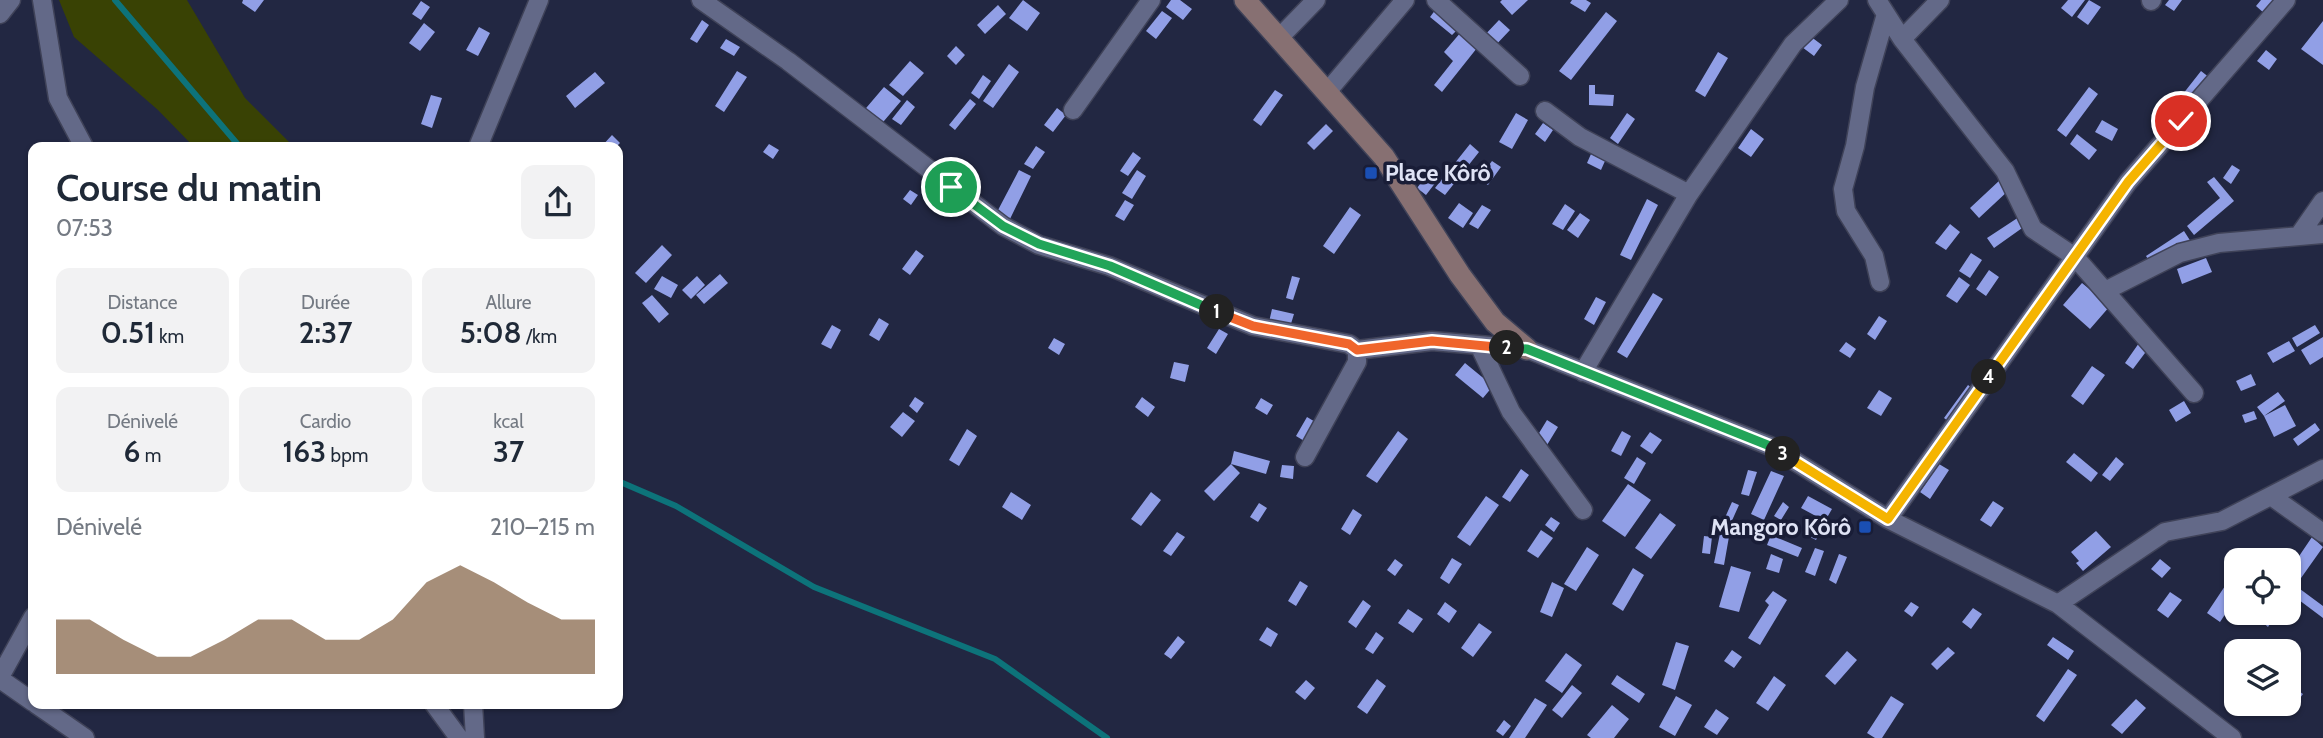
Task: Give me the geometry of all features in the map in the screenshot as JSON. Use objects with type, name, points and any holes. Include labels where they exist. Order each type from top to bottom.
[{"type":"street","points":[[0,14],[11,0]]},
{"type":"street","points":[[42,0],[58,98],[81,142]]},
{"type":"street","points":[[480,142],[539,0]]},
{"type":"street","points":[[701,0],[788,61],[1003,226],[1039,244],[1110,266],[1253,326],[1349,344],[1357,350],[1414,342],[1527,349],[1770,446],[1888,519],[2058,604],[2232,738]]},
{"type":"street","points":[[1073,110],[1152,0]]},
{"type":"street","points":[[1245,0],[1384,157],[1460,275],[1495,322],[1527,349]]},
{"type":"street","points":[[1279,38],[1316,0]]},
{"type":"street","points":[[1327,92],[1405,0]]},
{"type":"street","points":[[1436,0],[1520,76]]},
{"type":"street","points":[[1583,372],[1689,194],[1793,44],[1839,0]]},
{"type":"street","points":[[1902,39],[1940,0]]},
{"type":"street","points":[[1888,519],[2128,182],[2286,0]]},
{"type":"street","points":[[1882,7],[1902,39],[2005,171],[2033,229],[2075,257],[2194,393]]},
{"type":"street","points":[[1880,282],[1874,256],[1846,211],[1843,189],[1855,146],[1882,7]]},
{"type":"street","points":[[1545,111],[1580,138],[1689,194]]},
{"type":"street","points":[[2300,234],[2323,201]]},
{"type":"street","points":[[2105,291],[2180,253],[2219,243],[2323,234]]},
{"type":"street","points":[[1479,345],[1511,412],[1583,510]]},
{"type":"street","points":[[1305,457],[1357,362],[1357,350]]},
{"type":"street","points":[[2058,604],[2165,532],[2222,521],[2323,469]]},
{"type":"street","points":[[2271,496],[2323,533]]},
{"type":"street","points":[[28,626],[0,678],[28,699]]},
{"type":"street","points":[[43,709],[85,738]]},
{"type":"street","points":[[438,709],[459,738]]},
{"type":"street","points":[[473,709],[475,738]]},
{"type":"green space","points":[[59,0],[187,0],[245,98],[289,142],[189,142],[158,110],[74,37]]},
{"type":"building","points":[[243,0],[264,0],[255,12],[242,3]]},
{"type":"building","points":[[1023,0],[1040,13],[1027,31],[1009,18]]},
{"type":"building","points":[[1171,0],[1180,0],[1192,9],[1183,20],[1166,7]]},
{"type":"building","points":[[1528,0],[1512,15],[1500,2]]},
{"type":"building","points":[[1572,0],[1586,0],[1591,3],[1585,12],[1570,3]]},
{"type":"building","points":[[2068,0],[2085,0],[2072,17],[2061,8]]},
{"type":"building","points":[[2089,0],[2101,7],[2088,25],[2077,17]]},
{"type":"building","points":[[2169,0],[2182,0],[2174,11],[2165,5]]},
{"type":"building","points":[[2261,0],[2277,0],[2265,14],[2256,6]]},
{"type":"building","points":[[421,1],[430,7],[421,20],[412,14]]},
{"type":"building","points":[[998,5],[1006,14],[985,34],[977,25]]},
{"type":"building","points":[[1436,9],[1459,28],[1452,35],[1430,17]]},
{"type":"building","points":[[1162,11],[1172,18],[1156,39],[1146,31]]},
{"type":"building","points":[[1606,12],[1617,21],[1571,80],[1559,71]]},
{"type":"building","points":[[702,20],[709,25],[697,43],[690,39]]},
{"type":"building","points":[[1499,20],[1510,30],[1493,48],[1482,38]]},
{"type":"building","points":[[2323,21],[2323,65],[2301,49]]},
{"type":"building","points":[[424,23],[435,32],[420,51],[409,43]]},
{"type":"building","points":[[479,27],[490,33],[478,56],[466,50]]},
{"type":"building","points":[[1461,32],[1477,48],[1442,92],[1434,85],[1453,61],[1444,52]]},
{"type":"building","points":[[1810,36],[1822,45],[1814,56],[1802,47]]},
{"type":"building","points":[[726,39],[740,47],[734,56],[720,48]]},
{"type":"building","points":[[956,46],[965,55],[956,65],[947,56]]},
{"type":"building","points":[[2266,50],[2277,59],[2269,70],[2257,61]]},
{"type":"building","points":[[1718,52],[1728,58],[1705,97],[1695,91]]},
{"type":"building","points":[[910,61],[924,73],[903,96],[889,85]]},
{"type":"building","points":[[1009,64],[1019,72],[993,108],[983,101]]},
{"type":"building","points":[[737,71],[747,77],[724,112],[715,106]]},
{"type":"building","points":[[2201,71],[2210,78],[2177,121],[2168,113]]},
{"type":"building","points":[[595,72],[605,83],[575,108],[566,96]]},
{"type":"building","points":[[983,75],[991,81],[979,99],[971,93]]},
{"type":"building","points":[[1589,85],[1595,85],[1595,94],[1614,95],[1613,106],[1589,105]]},
{"type":"building","points":[[884,87],[901,101],[878,128],[861,114]]},
{"type":"building","points":[[2089,87],[2098,94],[2066,137],[2057,130]]},
{"type":"building","points":[[1275,90],[1283,95],[1261,126],[1253,120]]},
{"type":"building","points":[[431,95],[442,98],[432,128],[421,124]]},
{"type":"building","points":[[970,99],[976,104],[955,130],[949,125]]},
{"type":"building","points":[[907,100],[915,107],[901,125],[892,119]]},
{"type":"building","points":[[1057,108],[1066,115],[1053,132],[1044,125]]},
{"type":"building","points":[[1516,113],[1528,120],[1512,149],[1499,142]]},
{"type":"building","points":[[1627,113],[1635,119],[1618,144],[1610,138]]},
{"type":"building","points":[[2102,120],[2118,129],[2112,141],[2095,132]]},
{"type":"building","points":[[1543,123],[1553,130],[1545,142],[1535,134]]},
{"type":"building","points":[[1326,124],[1333,131],[1314,150],[1307,143]]},
{"type":"building","points":[[1751,129],[1764,139],[1751,157],[1738,148]]},
{"type":"building","points":[[2077,134],[2097,150],[2089,160],[2070,144]]},
{"type":"building","points":[[612,135],[619,142],[606,142]]},
{"type":"building","points":[[769,144],[779,150],[773,159],[763,152]]},
{"type":"building","points":[[1470,144],[1479,152],[1445,195],[1435,188]]},
{"type":"building","points":[[1036,146],[1045,152],[1033,169],[1024,164]]},
{"type":"building","points":[[1133,152],[1141,158],[1128,176],[1120,171]]},
{"type":"building","points":[[1591,154],[1605,161],[1601,170],[1587,163]]},
{"type":"building","points":[[1492,161],[1501,167],[1488,185],[1479,179]]},
{"type":"building","points":[[2232,165],[2240,170],[2231,184],[2223,178]]},
{"type":"building","points":[[1019,170],[1031,176],[1010,219],[997,212]]},
{"type":"building","points":[[1137,170],[1146,176],[1132,199],[1122,193]]},
{"type":"building","points":[[1427,175],[1436,182],[1426,195],[1417,188]]},
{"type":"building","points":[[2214,177],[2234,201],[2194,235],[2187,226],[2220,198],[2207,182]]},
{"type":"building","points":[[2000,180],[2009,190],[1979,218],[1970,208]]},
{"type":"building","points":[[910,190],[918,195],[911,205],[903,199]]},
{"type":"building","points":[[1647,199],[1658,205],[1631,260],[1620,255]]},
{"type":"building","points":[[1125,200],[1134,205],[1124,221],[1115,216]]},
{"type":"building","points":[[1459,203],[1473,213],[1463,228],[1448,218]]},
{"type":"building","points":[[1565,204],[1575,211],[1563,230],[1552,224]]},
{"type":"building","points":[[1482,205],[1491,210],[1478,229],[1469,224]]},
{"type":"building","points":[[1350,207],[1361,215],[1334,254],[1323,246]]},
{"type":"building","points":[[1580,213],[1590,220],[1578,238],[1567,230]]},
{"type":"building","points":[[2019,217],[2025,226],[1994,248],[1987,238]]},
{"type":"building","points":[[1950,224],[1960,232],[1946,250],[1935,243]]},
{"type":"building","points":[[2184,231],[2191,242],[2153,267],[2146,256]]},
{"type":"building","points":[[662,245],[672,255],[646,283],[635,273]]},
{"type":"building","points":[[916,250],[924,256],[910,275],[902,269]]},
{"type":"building","points":[[1971,253],[1982,260],[1970,278],[1959,271]]},
{"type":"building","points":[[2206,258],[2212,272],[2182,284],[2177,269]]},
{"type":"building","points":[[1989,270],[1999,277],[1986,296],[1976,289]]},
{"type":"building","points":[[720,274],[728,283],[704,304],[696,295]]},
{"type":"building","points":[[662,276],[678,285],[671,298],[654,289]]},
{"type":"building","points":[[697,276],[705,285],[691,299],[682,290]]},
{"type":"building","points":[[1292,276],[1300,278],[1293,300],[1286,298]]},
{"type":"building","points":[[1959,277],[1970,285],[1957,303],[1946,296]]},
{"type":"building","points":[[2082,283],[2110,306],[2090,329],[2063,305]]},
{"type":"building","points":[[1653,293],[1663,299],[1627,358],[1617,352]]},
{"type":"building","points":[[652,295],[669,314],[659,323],[642,303]]},
{"type":"building","points":[[1596,297],[1606,302],[1594,325],[1584,319]]},
{"type":"building","points":[[1272,309],[1294,314],[1290,327],[1269,322]]},
{"type":"building","points":[[1879,316],[1887,321],[1875,340],[1867,334]]},
{"type":"building","points":[[879,318],[889,324],[879,341],[869,335]]},
{"type":"building","points":[[832,325],[841,330],[831,349],[821,344]]},
{"type":"building","points":[[2315,325],[2320,333],[2297,347],[2292,338]]},
{"type":"building","points":[[1219,329],[1228,334],[1216,354],[1207,348]]},
{"type":"building","points":[[2323,337],[2323,357],[2310,365],[2301,350]]},
{"type":"building","points":[[1054,338],[1065,344],[1059,355],[1048,348]]},
{"type":"building","points":[[2289,341],[2295,351],[2273,363],[2267,353]]},
{"type":"building","points":[[1846,342],[1856,349],[1850,358],[1839,351]]},
{"type":"building","points":[[2139,343],[2148,349],[2133,369],[2125,363]]},
{"type":"building","points":[[1174,362],[1189,365],[1185,382],[1170,378]]},
{"type":"building","points":[[1465,363],[1493,386],[1483,398],[1455,375]]},
{"type":"building","points":[[2092,366],[2105,375],[2083,405],[2071,396]]},
{"type":"building","points":[[2251,374],[2256,385],[2241,391],[2236,381]]},
{"type":"building","points":[[1968,385],[1977,392],[1953,425],[1944,418]]},
{"type":"building","points":[[1879,390],[1892,398],[1881,416],[1867,408]]},
{"type":"building","points":[[2278,392],[2285,401],[2264,416],[2257,407]]},
{"type":"building","points":[[915,397],[924,403],[917,413],[909,406]]},
{"type":"building","points":[[1142,397],[1155,407],[1148,417],[1135,407]]},
{"type":"building","points":[[1261,398],[1273,405],[1267,415],[1255,408]]},
{"type":"building","points":[[2184,401],[2191,413],[2176,422],[2169,410]]},
{"type":"building","points":[[2285,405],[2296,426],[2274,437],[2264,416]]},
{"type":"building","points":[[2254,411],[2257,419],[2245,423],[2242,415]]},
{"type":"building","points":[[903,412],[915,421],[902,437],[890,427]]},
{"type":"building","points":[[1307,417],[1317,423],[1306,442],[1296,436]]},
{"type":"building","points":[[1547,420],[1558,427],[1547,445],[1536,438]]},
{"type":"building","points":[[2315,423],[2320,430],[2298,446],[2293,439]]},
{"type":"building","points":[[967,429],[977,436],[959,466],[949,460]]},
{"type":"building","points":[[1398,431],[1408,439],[1377,483],[1366,476]]},
{"type":"building","points":[[1622,431],[1631,436],[1621,456],[1611,451]]},
{"type":"building","points":[[1650,432],[1662,440],[1652,454],[1640,446]]},
{"type":"building","points":[[1234,451],[1270,461],[1266,474],[1231,464]]},
{"type":"building","points":[[2074,453],[2098,473],[2091,482],[2066,462]]},
{"type":"building","points":[[1637,457],[1646,463],[1634,484],[1624,478]]},
{"type":"building","points":[[2116,457],[2124,464],[2110,481],[2102,475]]},
{"type":"building","points":[[1231,464],[1240,473],[1214,501],[1204,491]]},
{"type":"building","points":[[1939,464],[1949,470],[1930,499],[1920,492]]},
{"type":"building","points":[[1282,465],[1294,466],[1293,479],[1280,477]]},
{"type":"building","points":[[1521,469],[1529,475],[1510,502],[1502,497]]},
{"type":"building","points":[[1748,470],[1757,472],[1749,496],[1741,494]]},
{"type":"building","points":[[1771,471],[1784,476],[1764,520],[1751,514]]},
{"type":"building","points":[[1628,484],[1651,500],[1625,537],[1602,521]]},
{"type":"building","points":[[1011,492],[1031,505],[1022,520],[1002,507]]},
{"type":"building","points":[[1151,492],[1161,500],[1141,526],[1131,519]]},
{"type":"building","points":[[1486,496],[1499,505],[1470,546],[1457,537]]},
{"type":"building","points":[[1808,496],[1832,509],[1825,521],[1801,508]]},
{"type":"building","points":[[1993,501],[2004,508],[1991,527],[1980,520]]},
{"type":"building","points":[[1732,502],[1739,505],[1730,525],[1723,522]]},
{"type":"building","points":[[1783,502],[1789,507],[1781,520],[1774,516]]},
{"type":"building","points":[[1259,503],[1267,508],[1258,522],[1250,517]]},
{"type":"building","points":[[1353,509],[1362,515],[1350,535],[1341,529]]},
{"type":"building","points":[[1660,513],[1676,525],[1651,559],[1635,548]]},
{"type":"building","points":[[1551,517],[1560,523],[1554,532],[1545,525]]},
{"type":"building","points":[[1806,525],[1820,533],[1816,540],[1802,533]]},
{"type":"building","points":[[1721,529],[1730,531],[1724,565],[1714,563]]},
{"type":"building","points":[[1541,530],[1553,538],[1538,558],[1527,551]]},
{"type":"building","points":[[2096,531],[2111,547],[2083,571],[2071,552]]},
{"type":"building","points":[[1177,532],[1185,537],[1171,556],[1163,551]]},
{"type":"building","points":[[1771,535],[1802,548],[1798,557],[1767,545]]},
{"type":"building","points":[[1704,536],[1712,537],[1710,554],[1702,553]]},
{"type":"building","points":[[2312,537],[2323,547],[2301,578],[2301,553]]},
{"type":"building","points":[[1587,547],[1599,555],[1576,591],[1564,584]]},
{"type":"building","points":[[1815,548],[1824,551],[1815,576],[1805,572]]},
{"type":"building","points":[[1771,554],[1783,559],[1779,573],[1766,569]]},
{"type":"building","points":[[1839,554],[1847,557],[1836,584],[1829,580]]},
{"type":"building","points":[[1452,558],[1462,564],[1449,584],[1440,578]]},
{"type":"building","points":[[1395,559],[1403,565],[1395,576],[1387,570]]},
{"type":"building","points":[[2160,559],[2171,568],[2162,578],[2151,569]]},
{"type":"building","points":[[1731,566],[1751,572],[1739,612],[1719,607]]},
{"type":"building","points":[[1633,568],[1644,575],[1623,611],[1612,604]]},
{"type":"building","points":[[1300,581],[1308,586],[1296,606],[1288,601]]},
{"type":"building","points":[[1552,582],[1564,588],[1552,617],[1540,612]]},
{"type":"building","points":[[2224,588],[2224,616],[2220,622],[2207,613]]},
{"type":"building","points":[[2301,590],[2323,606],[2323,618],[2301,602]]},
{"type":"building","points":[[1773,591],[1787,600],[1760,645],[1748,638],[1769,605],[1765,601]]},
{"type":"building","points":[[2170,592],[2182,600],[2168,618],[2157,610]]},
{"type":"building","points":[[1363,600],[1371,606],[1356,628],[1348,622]]},
{"type":"building","points":[[1445,602],[1457,611],[1449,623],[1437,614]]},
{"type":"building","points":[[1911,602],[1919,607],[1912,617],[1904,611]]},
{"type":"building","points":[[1973,608],[1982,614],[1971,629],[1962,622]]},
{"type":"building","points":[[1408,609],[1423,619],[1413,633],[1398,623]]},
{"type":"building","points":[[1479,623],[1492,632],[1473,657],[1461,648]]},
{"type":"building","points":[[1267,627],[1278,634],[1271,647],[1259,640]]},
{"type":"building","points":[[1376,632],[1384,638],[1373,654],[1365,649]]},
{"type":"building","points":[[1178,636],[1185,642],[1171,659],[1164,654]]},
{"type":"building","points":[[2053,637],[2074,651],[2068,660],[2047,645]]},
{"type":"building","points":[[1676,642],[1689,646],[1675,690],[1662,685]]},
{"type":"building","points":[[1948,647],[1955,653],[1937,670],[1931,664]]},
{"type":"building","points":[[1732,650],[1742,657],[1734,668],[1724,661]]},
{"type":"building","points":[[1847,651],[1857,660],[1835,685],[1825,676]]},
{"type":"building","points":[[1566,653],[1582,665],[1562,693],[1545,681]]},
{"type":"building","points":[[2068,669],[2077,675],[2044,722],[2036,716]]},
{"type":"building","points":[[1617,675],[1645,694],[1639,703],[1611,684]]},
{"type":"building","points":[[1774,676],[1786,685],[1768,711],[1756,703]]},
{"type":"building","points":[[1377,679],[1386,686],[1367,714],[1357,707]]},
{"type":"building","points":[[1306,680],[1315,688],[1305,700],[1295,692]]},
{"type":"building","points":[[1572,685],[1582,693],[1562,718],[1552,710]]},
{"type":"building","points":[[1676,696],[1692,705],[1675,736],[1659,727]]},
{"type":"building","points":[[1891,696],[1904,704],[1882,738],[1875,738],[1867,733]]},
{"type":"building","points":[[1535,698],[1547,705],[1525,738],[1509,738]]},
{"type":"building","points":[[2136,699],[2146,708],[2122,734],[2111,725]]},
{"type":"building","points":[[1612,705],[1629,719],[1614,738],[1591,738],[1587,735]]},
{"type":"building","points":[[1716,709],[1729,718],[1717,735],[1704,727]]},
{"type":"building","points":[[1504,720],[1511,726],[1503,736],[1496,731]]},
{"type":"waterway","points":[[115,0],[236,142]]},
{"type":"waterway","points":[[623,483],[676,506],[814,587],[995,659],[1107,738]]},
{"type":"place","name":"Place Kôrô","points":[[1371,173]]},
{"type":"place","name":"Mangoro Kôrô","points":[[1865,527]]},
{"type":"route","points":[[951,187],[1003,226],[1039,244],[1110,266],[1253,326],[1294,336],[1349,344],[1357,350],[1432,341],[1527,349],[1770,446],[1888,519],[2128,182],[2181,121]]}]
